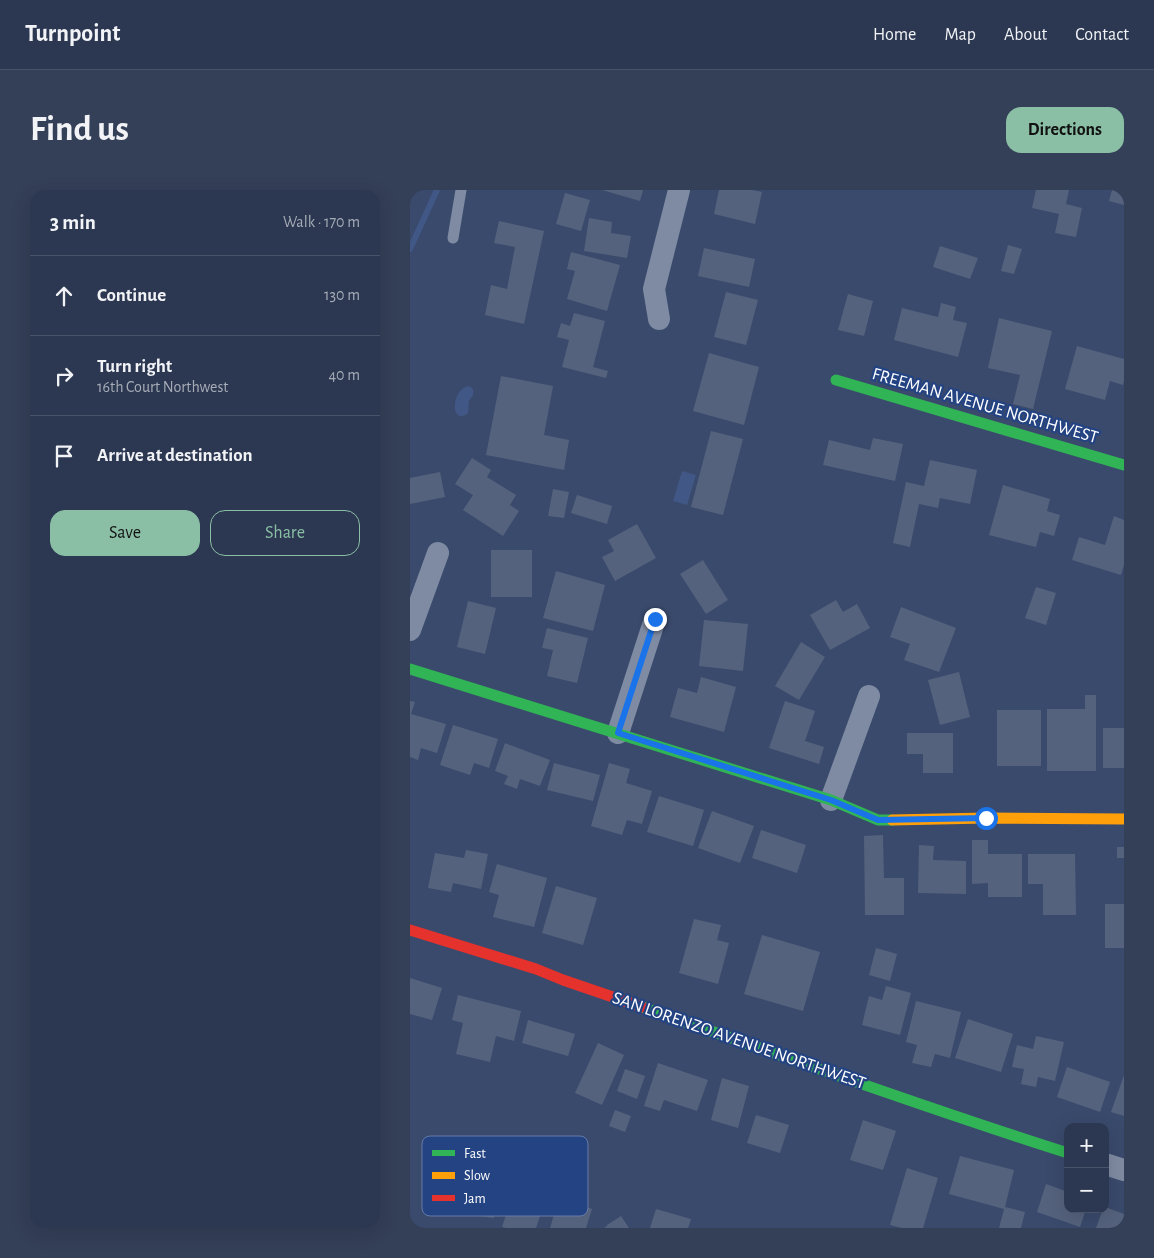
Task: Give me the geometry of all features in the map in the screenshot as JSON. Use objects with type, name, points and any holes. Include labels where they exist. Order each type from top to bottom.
[{"type":"street","points":[[659,319],[654,289],[679,190]]},
{"type":"street","name":"FREEMAN AVENUE NORTHWEST","points":[[836,380],[1124,465]]},
{"type":"street","points":[[410,630],[438,553]]},
{"type":"street","points":[[618,733],[655,619]]},
{"type":"street","points":[[410,669],[831,800],[878,820],[1124,818]]},
{"type":"street","points":[[831,800],[869,696]]},
{"type":"street","name":"SAN LORENZO AVENUE NORTHWEST","points":[[410,930],[536,969],[855,1082],[1064,1152]]},
{"type":"street","points":[[1109,1165],[1124,1170]]},
{"type":"lane","points":[[453,238],[461,190]]},
{"type":"water","points":[[468,386],[472,388],[473,395],[469,401],[468,413],[462,416],[458,415],[455,407],[458,394]]},
{"type":"water","points":[[682,471],[696,475],[687,505],[673,501]]},
{"type":"building","points":[[602,190],[643,190],[640,201]]},
{"type":"building","points":[[719,190],[752,190],[762,192],[755,224],[714,214]]},
{"type":"building","points":[[1036,190],[1069,190],[1066,204],[1082,208],[1076,237],[1055,233],[1059,214],[1032,208]]},
{"type":"building","points":[[1112,190],[1124,190],[1124,205],[1109,201]]},
{"type":"building","points":[[565,193],[590,200],[581,231],[556,224]]},
{"type":"building","points":[[589,218],[612,222],[611,233],[631,236],[627,258],[584,251]]},
{"type":"building","points":[[499,221],[544,231],[524,324],[485,315],[491,285],[507,289],[515,247],[494,243]]},
{"type":"building","points":[[1008,245],[1022,249],[1014,274],[1001,271]]},
{"type":"building","points":[[940,246],[978,258],[970,279],[933,267]]},
{"type":"building","points":[[704,248],[755,259],[749,287],[698,276]]},
{"type":"building","points":[[571,252],[620,265],[607,311],[567,299],[575,271],[567,269]]},
{"type":"building","points":[[726,292],[758,300],[746,345],[714,337]]},
{"type":"building","points":[[848,294],[873,301],[864,336],[838,330]]},
{"type":"building","points":[[941,303],[956,307],[953,320],[967,323],[958,357],[894,340],[902,308],[938,317]]},
{"type":"building","points":[[574,313],[605,321],[593,367],[608,371],[606,378],[562,367],[569,340],[557,337],[561,323],[570,326]]},
{"type":"building","points":[[999,318],[1052,331],[1033,409],[1013,404],[1020,375],[988,368]]},
{"type":"building","points":[[1077,346],[1124,359],[1123,385],[1110,381],[1105,400],[1065,389]]},
{"type":"building","points":[[709,353],[759,367],[744,425],[693,411]]},
{"type":"building","points":[[501,376],[553,386],[544,435],[569,440],[564,470],[486,455]]},
{"type":"building","points":[[711,431],[743,439],[723,515],[691,507]]},
{"type":"building","points":[[873,438],[903,444],[895,481],[823,465],[829,440],[870,450]]},
{"type":"building","points":[[472,458],[491,470],[487,477],[516,495],[510,505],[519,511],[503,536],[463,510],[473,495],[455,484]]},
{"type":"building","points":[[930,460],[977,470],[970,504],[940,498],[938,508],[919,504],[910,547],[893,543],[906,482],[924,486]]},
{"type":"building","points":[[440,472],[445,497],[410,504],[410,478]]},
{"type":"building","points":[[1003,485],[1050,499],[1047,511],[1060,515],[1054,536],[1040,532],[1036,547],[989,535]]},
{"type":"building","points":[[553,489],[569,492],[564,518],[548,516]]},
{"type":"building","points":[[577,495],[612,506],[607,524],[571,513]]},
{"type":"building","points":[[1114,516],[1124,520],[1124,565],[1121,575],[1072,560],[1079,537],[1105,545]]},
{"type":"building","points":[[637,524],[656,558],[615,581],[602,557],[614,551],[608,540]]},
{"type":"building","points":[[491,550],[532,550],[532,597],[491,597]]},
{"type":"building","points":[[703,560],[728,600],[706,614],[680,574]]},
{"type":"building","points":[[556,571],[605,585],[593,631],[543,618]]},
{"type":"building","points":[[1036,587],[1056,593],[1046,625],[1025,618]]},
{"type":"building","points":[[836,600],[843,612],[857,604],[870,628],[830,650],[810,615]]},
{"type":"building","points":[[468,601],[496,608],[485,654],[457,647]]},
{"type":"building","points":[[901,607],[956,628],[939,672],[904,660],[910,644],[890,637]]},
{"type":"building","points":[[704,620],[748,624],[743,671],[699,666]]},
{"type":"building","points":[[547,628],[588,638],[577,683],[547,676],[553,650],[542,648]]},
{"type":"building","points":[[801,642],[825,657],[799,700],[775,686]]},
{"type":"building","points":[[959,672],[970,717],[940,725],[928,680]]},
{"type":"building","points":[[701,677],[736,687],[724,732],[670,717],[678,688],[697,693]]},
{"type":"building","points":[[1085,695],[1096,695],[1096,771],[1047,771],[1047,709],[1085,709]]},
{"type":"building","points":[[410,701],[415,702],[411,714],[446,724],[437,753],[421,748],[418,760],[410,757]]},
{"type":"building","points":[[785,701],[815,711],[805,741],[824,747],[819,764],[769,748]]},
{"type":"building","points":[[997,710],[1041,710],[1041,766],[997,766]]},
{"type":"building","points":[[453,725],[498,739],[489,768],[474,763],[470,775],[440,765]]},
{"type":"building","points":[[1103,728],[1124,728],[1124,768],[1103,768]]},
{"type":"building","points":[[907,733],[953,733],[953,773],[923,773],[923,754],[907,754]]},
{"type":"building","points":[[505,743],[550,760],[540,786],[520,779],[517,789],[504,784],[508,776],[495,771]]},
{"type":"building","points":[[554,763],[600,775],[593,801],[547,790]]},
{"type":"building","points":[[609,763],[630,769],[626,783],[652,791],[642,824],[627,820],[622,835],[591,826]]},
{"type":"building","points":[[659,796],[704,810],[693,846],[647,832]]},
{"type":"building","points":[[712,811],[754,826],[740,863],[698,848]]},
{"type":"building","points":[[761,830],[806,845],[797,873],[752,858]]},
{"type":"building","points":[[883,835],[884,878],[904,878],[904,915],[865,915],[864,836]]},
{"type":"building","points":[[972,840],[988,840],[988,854],[1022,854],[1022,897],[988,897],[988,883],[972,884]]},
{"type":"building","points":[[919,845],[934,846],[933,860],[966,861],[966,894],[918,893]]},
{"type":"building","points":[[1117,847],[1124,847],[1124,858],[1117,858]]},
{"type":"building","points":[[466,850],[488,854],[481,889],[453,883],[451,892],[428,888],[435,853],[464,858]]},
{"type":"building","points":[[1028,854],[1075,854],[1076,915],[1043,915],[1043,884],[1028,884]]},
{"type":"building","points":[[497,864],[547,878],[534,927],[493,917],[499,895],[489,892]]},
{"type":"building","points":[[556,886],[597,898],[583,945],[542,933]]},
{"type":"building","points":[[1105,904],[1124,904],[1124,948],[1105,948]]},
{"type":"building","points":[[694,919],[721,925],[717,940],[729,943],[718,984],[679,973]]},
{"type":"building","points":[[762,935],[820,952],[803,1011],[744,994]]},
{"type":"building","points":[[876,948],[897,954],[890,981],[869,975]]},
{"type":"building","points":[[410,978],[442,988],[432,1020],[410,1014]]},
{"type":"building","points":[[886,986],[911,993],[900,1035],[862,1025],[869,996],[882,1000]]},
{"type":"building","points":[[458,995],[521,1011],[514,1041],[496,1036],[490,1062],[456,1054],[463,1023],[452,1020]]},
{"type":"building","points":[[916,1001],[961,1012],[950,1058],[935,1054],[931,1067],[912,1063],[917,1045],[906,1042]]},
{"type":"building","points":[[968,1019],[1013,1034],[1001,1072],[955,1058]]},
{"type":"building","points":[[528,1020],[575,1034],[568,1056],[522,1043]]},
{"type":"building","points":[[1036,1036],[1064,1042],[1055,1081],[1038,1077],[1036,1087],[1021,1084],[1024,1069],[1012,1067],[1017,1045],[1033,1049]]},
{"type":"building","points":[[598,1043],[624,1055],[602,1105],[575,1093]]},
{"type":"building","points":[[658,1063],[708,1080],[697,1111],[664,1100],[660,1111],[644,1106]]},
{"type":"building","points":[[1067,1067],[1110,1082],[1100,1112],[1057,1097]]},
{"type":"building","points":[[625,1069],[645,1076],[637,1099],[617,1091]]},
{"type":"building","points":[[1124,1075],[1124,1116],[1111,1112]]},
{"type":"building","points":[[722,1078],[749,1086],[738,1128],[711,1120]]},
{"type":"building","points":[[615,1110],[631,1116],[625,1132],[609,1126]]},
{"type":"building","points":[[756,1115],[789,1125],[780,1153],[747,1143]]},
{"type":"building","points":[[863,1120],[896,1131],[883,1170],[850,1160]]},
{"type":"building","points":[[960,1156],[1014,1170],[1005,1207],[1025,1212],[1021,1228],[999,1228],[1004,1209],[949,1194]]},
{"type":"building","points":[[907,1168],[938,1178],[923,1228],[902,1228],[890,1225]]},
{"type":"building","points":[[1046,1184],[1064,1191],[1064,1213],[1085,1213],[1080,1227],[1037,1212]]},
{"type":"building","points":[[588,1208],[592,1209],[586,1228],[550,1228],[554,1216],[588,1216]]},
{"type":"building","points":[[1109,1208],[1124,1214],[1124,1228],[1096,1228],[1102,1213],[1109,1213]]},
{"type":"building","points":[[656,1209],[691,1219],[688,1228],[650,1228]]},
{"type":"building","points":[[506,1216],[540,1216],[536,1228],[502,1227]]},
{"type":"building","points":[[621,1216],[629,1228],[604,1228],[607,1225]]},
{"type":"waterway","points":[[410,249],[437,190]]},
{"type":"traffic: fast","points":[[836,380],[1124,465]]},
{"type":"traffic: fast","points":[[410,669],[831,800],[878,820],[892,820]]},
{"type":"traffic: fast","points":[[642,1007],[908,1100],[1064,1152]]},
{"type":"traffic: slow","points":[[892,820],[986,818],[1124,819]]},
{"type":"traffic: jam","points":[[410,930],[536,969],[642,1007]]},
{"type":"route","points":[[655,619],[618,733],[831,800],[878,820],[986,818]]}]
